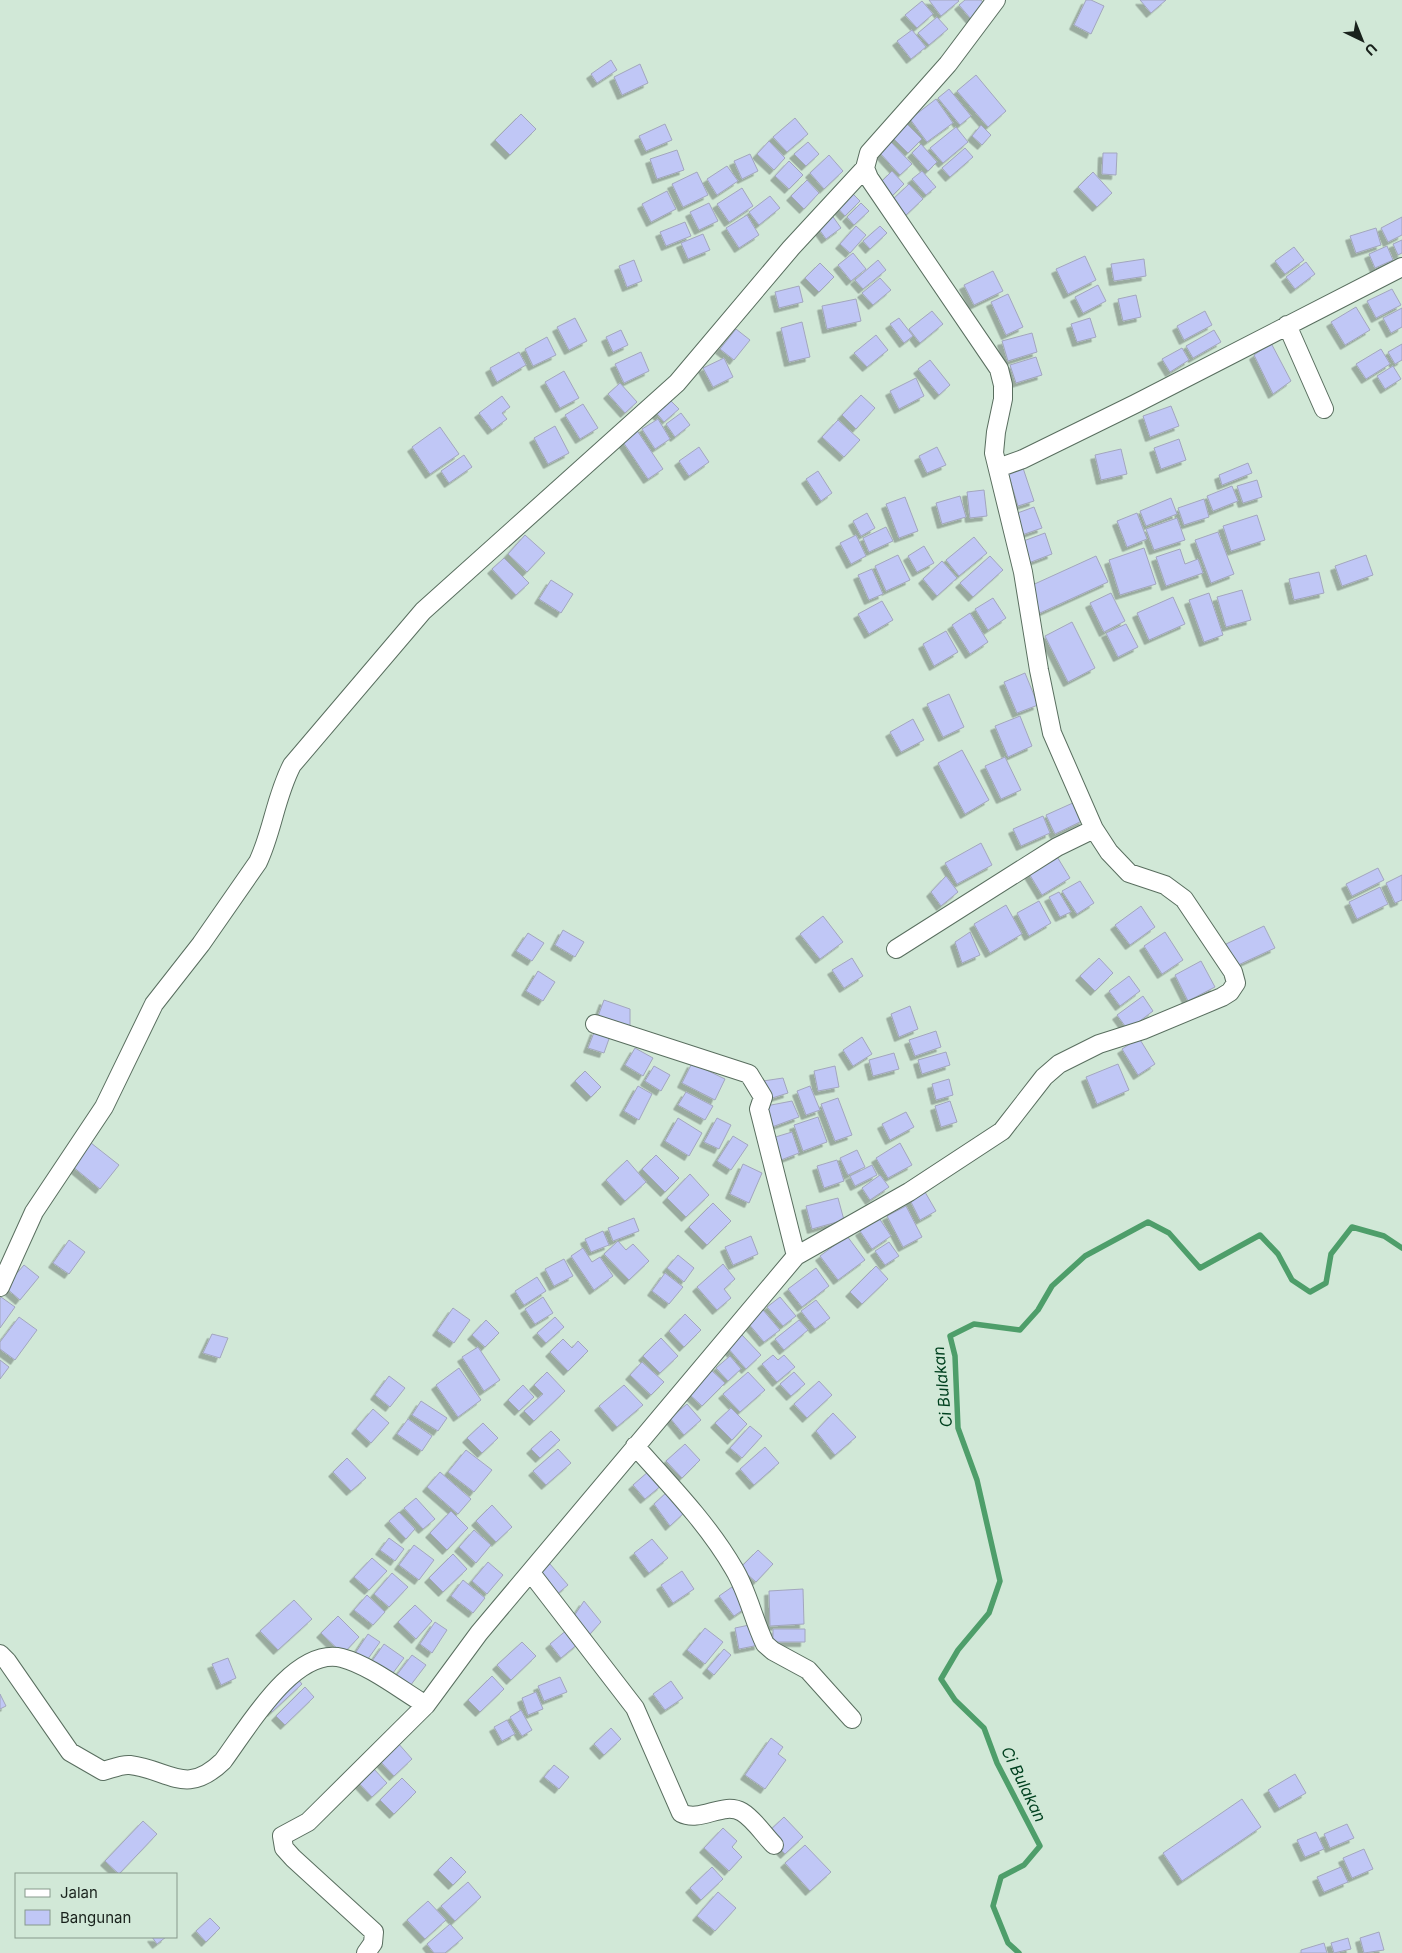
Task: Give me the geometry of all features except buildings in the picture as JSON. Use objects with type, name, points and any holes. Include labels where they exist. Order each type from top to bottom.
[{"type":"street","points":[[0,1287],[34,1212],[104,1107],[154,1004],[201,944],[258,862],[264,849],[282,785],[292,765],[423,611],[677,383],[791,248],[865,168],[869,154],[880,138],[948,64],[996,0]]},
{"type":"street","points":[[366,1953],[373,1943],[374,1932],[284,1848],[282,1836],[308,1822],[426,1705],[479,1633],[796,1256],[901,1197],[1002,1131],[1044,1077],[1059,1064],[1076,1054],[1189,1012],[1230,992],[1236,983],[1233,972],[1184,899],[1165,885],[1130,873],[1109,852],[1094,829],[1052,733],[1038,670],[1024,572],[994,453],[1003,399],[999,369],[869,178],[865,168]]},
{"type":"street","points":[[998,468],[1032,455],[1402,267]]},
{"type":"street","points":[[1287,325],[1324,409]]},
{"type":"street","points":[[896,949],[1057,847],[1094,829]]},
{"type":"street","points":[[594,1024],[748,1074],[763,1097],[759,1109],[796,1256]]},
{"type":"street","points":[[635,1446],[681,1497],[736,1571],[765,1644],[773,1652],[808,1670],[852,1719]]},
{"type":"street","points":[[530,1573],[634,1708],[681,1813],[696,1817],[735,1809],[747,1815],[774,1846]]},
{"type":"street","points":[[2,1660],[70,1752],[103,1771],[129,1765],[181,1781],[198,1779],[213,1771],[223,1761],[274,1693],[290,1676],[307,1665],[324,1658],[340,1658],[354,1662],[426,1705]]},
{"type":"waterway","name":"Ci Bulakan","points":[[1019,1953],[1008,1943],[993,1906],[1001,1877],[1024,1865],[1040,1846],[997,1763],[984,1728],[955,1700],[941,1679],[958,1650],[989,1613],[1000,1581],[977,1480],[958,1428],[955,1356],[950,1336],[974,1324],[1020,1330],[1038,1310],[1052,1286],[1085,1256],[1148,1222],[1169,1233],[1200,1268],[1260,1235],[1278,1254],[1292,1280],[1310,1292],[1326,1283],[1331,1254],[1352,1227],[1384,1236],[1402,1248]]}]
